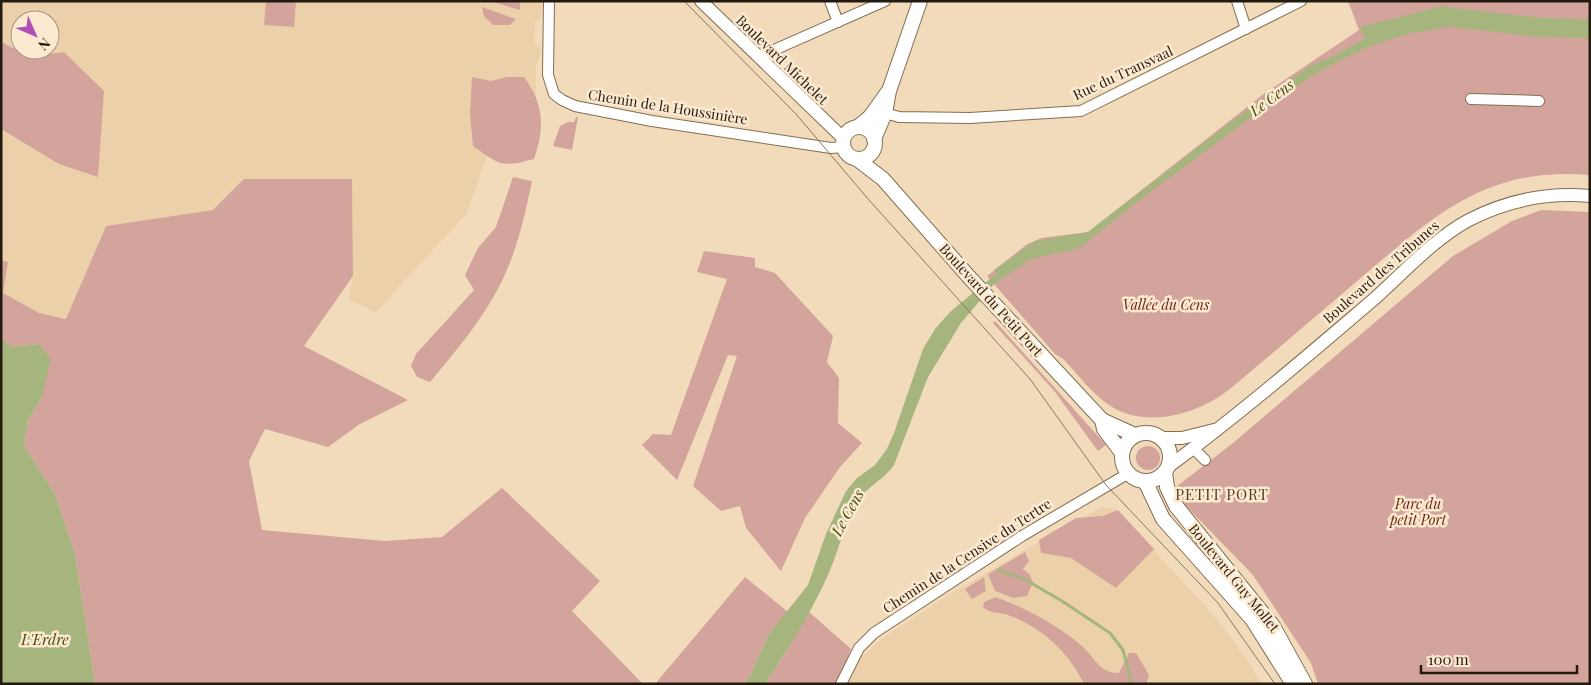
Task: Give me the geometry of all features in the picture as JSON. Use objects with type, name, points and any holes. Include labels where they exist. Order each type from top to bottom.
[{"type":"main road","points":[[889,91],[870,117],[858,127],[850,130],[843,143],[849,156],[857,159],[868,156],[874,144],[885,113],[889,91],[920,1]]},
{"type":"main road","points":[[858,127],[866,129],[874,144]]},
{"type":"main road","name":"Boulevard du Petit Port","points":[[874,144],[883,179]]},
{"type":"main road","name":"Boulevard du Petit Port","points":[[857,159],[883,179],[969,277],[1102,420],[1135,435]]},
{"type":"main road","name":"Boulevard du Petit Port","points":[[1102,420],[1104,428],[1122,453]]},
{"type":"main road","points":[[1149,433],[1162,438],[1171,454],[1166,470],[1156,479],[1145,481],[1135,479],[1129,474],[1124,465],[1122,453],[1127,442],[1135,435],[1149,433]]},
{"type":"main road","name":"Boulevard Guy Mollet","points":[[1166,470],[1167,487],[1176,506],[1274,626],[1305,684]]},
{"type":"main road","name":"Boulevard Guy Mollet","points":[[1145,481],[1163,519],[1240,604],[1264,636],[1293,684]]},
{"type":"street","name":"Chemin de la Houssinière","points":[[549,1],[548,75],[554,94],[562,100],[575,106],[652,121],[831,148],[843,143]]},
{"type":"street","name":"Boulevard Michelet","points":[[701,1],[843,143]]},
{"type":"street","points":[[830,1],[838,22]]},
{"type":"street","points":[[758,57],[886,1]]},
{"type":"street","points":[[1237,1],[1246,28]]},
{"type":"street","name":"Rue du Transvaal","points":[[885,113],[899,117],[970,118],[1081,111],[1301,1]]},
{"type":"street","points":[[1471,99],[1539,101]]},
{"type":"street","name":"Boulevard des Tribunes","points":[[1166,470],[1303,360],[1432,248],[1468,221],[1504,205],[1524,200],[1556,195],[1590,196]]},
{"type":"street","name":"Boulevard des Tribunes","points":[[1162,438],[1188,437],[1218,428]]},
{"type":"street","points":[[1194,449],[1205,460]]},
{"type":"street","name":"Chemin de la Censive du Tertre","points":[[840,684],[859,648],[874,633],[1022,536],[1129,474]]},
{"type":"shaded area","points":[[1,1],[542,1],[542,17],[535,23],[534,42],[542,51],[536,65],[536,98],[488,152],[467,213],[376,312],[349,300],[353,276],[352,179],[244,179],[213,210],[106,226],[66,319],[39,313],[2,293],[8,262],[1,260]]},
{"type":"shaded area","points":[[1103,507],[1115,509],[1218,620],[1252,667],[1261,684],[849,684],[858,660],[883,638],[947,596],[1076,520]]},
{"type":"green space","points":[[266,1],[296,1],[294,27],[264,25]]},
{"type":"green space","points":[[490,1],[520,1],[520,10]]},
{"type":"green space","name":"Vallée du Cens","points":[[1348,1],[1590,1],[1590,175],[1552,174],[1519,179],[1489,188],[1461,201],[1410,237],[1218,397],[1204,405],[1172,416],[1139,417],[1123,413],[1102,400],[1063,359],[1055,354],[987,276],[1026,245],[1041,238],[1088,232],[1265,93],[1359,30]]},
{"type":"green space","points":[[482,7],[516,19],[510,25],[493,25],[484,16]]},
{"type":"green space","points":[[1,41],[10,47],[10,60],[60,60],[60,52],[64,52],[104,91],[98,177],[59,164],[1,129]]},
{"type":"green space","points":[[472,77],[491,81],[507,77],[524,77],[536,97],[541,117],[540,137],[534,159],[507,164],[501,163],[473,146],[470,114]]},
{"type":"green space","points":[[576,117],[578,117],[572,150],[553,146],[560,126],[568,122],[574,122]]},
{"type":"green space","points":[[513,177],[532,181],[516,246],[507,271],[477,322],[430,382],[417,377],[411,366],[416,354],[474,290],[465,275],[478,248],[496,227]]},
{"type":"green space","points":[[244,179],[352,179],[353,276],[304,346],[408,400],[360,424],[328,447],[265,429],[249,461],[262,530],[385,541],[442,537],[502,488],[600,581],[572,611],[643,684],[95,684],[75,554],[55,494],[24,446],[28,420],[42,397],[39,344],[12,347],[1,338],[1,260],[8,262],[3,293],[39,313],[66,319],[106,226],[213,210]]},
{"type":"green space","name":"Parc du petit Port","points":[[1541,210],[1590,212],[1590,684],[1318,684],[1311,663],[1253,575],[1185,505],[1176,487],[1233,443],[1453,256],[1512,221]]},
{"type":"green space","points":[[704,251],[755,258],[755,267],[775,273],[833,336],[827,362],[839,378],[838,423],[862,443],[840,467],[805,518],[781,571],[746,528],[740,506],[721,511],[693,486],[737,356],[728,355],[677,480],[642,445],[653,434],[671,435],[727,279],[697,272]]},
{"type":"green space","points":[[995,321],[1106,445],[1098,451],[1055,392],[993,323]]},
{"type":"green space","points":[[1148,446],[1157,449],[1160,458],[1157,467],[1148,470],[1139,467],[1136,458],[1139,449]]},
{"type":"green space","points":[[1118,510],[1154,549],[1116,588],[1071,558],[1041,553],[1039,540],[1076,518],[1103,516]]},
{"type":"green space","points":[[1025,552],[1029,561],[1023,569],[1029,574],[1033,582],[1027,596],[1013,598],[995,591],[988,574]]},
{"type":"green space","points":[[745,577],[788,612],[769,634],[751,674],[744,684],[655,684]]},
{"type":"green space","points":[[984,577],[986,591],[972,599],[965,589]]},
{"type":"green space","points":[[996,597],[1031,612],[1053,625],[1083,647],[1102,668],[1112,673],[1119,673],[1129,653],[1136,653],[1149,675],[1146,684],[1084,684],[1078,672],[1062,651],[1043,634],[1020,620],[1005,614],[989,611],[983,607],[984,602]]},
{"type":"green space","points":[[808,611],[851,649],[837,684],[765,684],[786,652]]},
{"type":"water","points":[[1447,5],[1439,27],[1404,35],[1372,46],[1315,74],[1288,91],[1176,173],[1084,245],[1076,249],[1031,259],[994,284],[961,323],[928,377],[894,465],[890,471],[864,493],[855,505],[824,584],[783,657],[765,684],[744,684],[751,674],[769,634],[808,585],[826,534],[846,491],[857,478],[875,465],[887,449],[923,349],[935,329],[950,312],[997,273],[994,270],[1035,241],[1088,232],[1232,121],[1310,66],[1332,57],[1365,39],[1360,27]]},
{"type":"water","name":"L'Erdre","points":[[1,338],[12,347],[39,344],[51,359],[42,397],[28,420],[24,446],[55,494],[75,554],[95,684],[1,684]]},
{"type":"waterway","name":"Le Cens","points":[[1417,23],[1449,17],[1537,27],[1590,29]]},
{"type":"waterway","points":[[998,570],[1024,579],[1062,601],[1110,633],[1123,650],[1132,684]]},
{"type":"tram line","points":[[684,1],[796,114],[869,200],[1030,379],[1106,485],[1218,603],[1275,684]]},
{"type":"district","name":"PETIT PORT","points":[[1222,495]]}]
